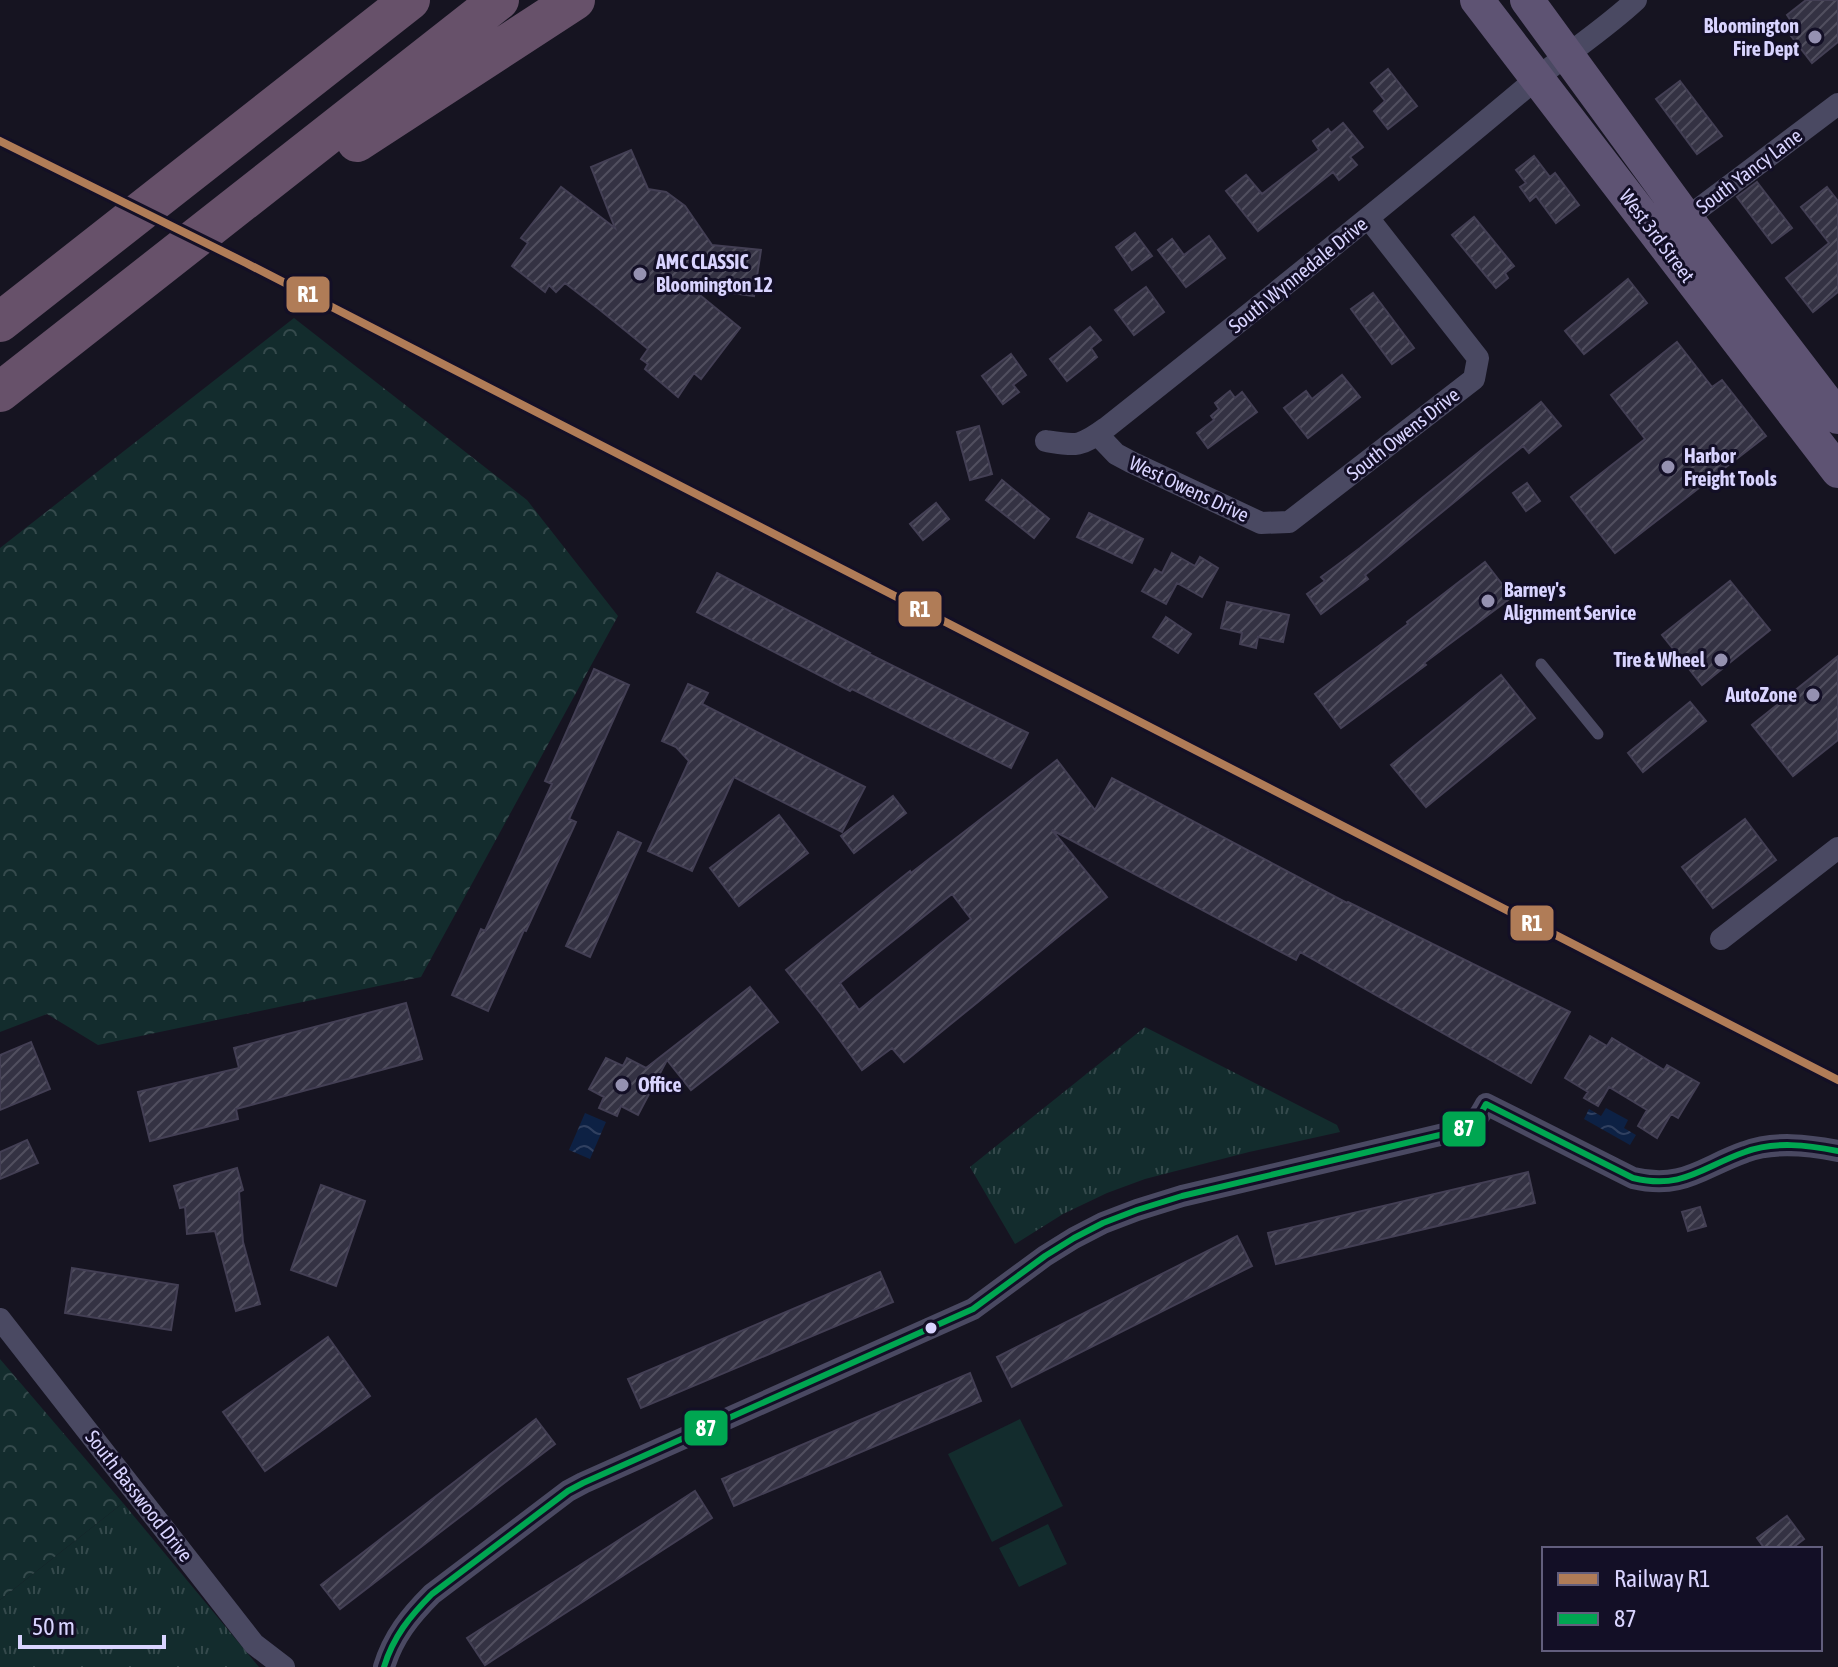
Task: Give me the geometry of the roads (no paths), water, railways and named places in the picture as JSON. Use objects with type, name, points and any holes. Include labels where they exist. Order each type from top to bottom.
[{"type":"highway","points":[[0,321],[167,164],[371,0]]},
{"type":"highway","points":[[0,321],[410,0]]},
{"type":"highway","points":[[0,392],[499,0]]},
{"type":"highway","points":[[233,209],[316,169],[575,0]]},
{"type":"main road","name":"West 3rd Street","points":[[1477,0],[1538,77],[1838,417]]},
{"type":"main road","name":"West 3rd Street","points":[[1527,0],[1568,54],[1672,228],[1838,471]]},
{"type":"street","name":"South Wynnedale Drive","points":[[1046,441],[1077,445],[1088,441],[1369,219],[1538,77],[1636,0]]},
{"type":"street","name":"South Yancy Lane","points":[[1672,228],[1838,104]]},
{"type":"street","name":"South Owens Drive","points":[[1289,522],[1474,379],[1478,358],[1369,219]]},
{"type":"street","name":"West Owens Drive","points":[[1097,434],[1116,454],[1261,523],[1289,522]]},
{"type":"street","points":[[1721,939],[1838,848]]},
{"type":"street","points":[[384,1667],[389,1649],[413,1612],[432,1594],[568,1491],[973,1309],[1074,1238],[1137,1210],[1182,1196],[1461,1130],[1478,1119],[1486,1104],[1633,1178],[1648,1182],[1685,1179],[1765,1146],[1805,1146],[1838,1151]]},
{"type":"street","name":"South Basswood Drive","points":[[0,1319],[254,1644],[284,1667]]},
{"type":"lane","points":[[1541,664],[1598,734]]},
{"type":"water","points":[[1606,1108],[1628,1120],[1624,1128],[1636,1135],[1630,1145],[1584,1119],[1589,1109],[1601,1116]]},
{"type":"water","points":[[585,1113],[606,1122],[590,1159],[569,1150]]},
{"type":"rail line","name":"R1","points":[[0,141],[246,263],[1838,1080]]},
{"type":"place","name":"Bloomington Fire Dept","points":[[1815,37]]},
{"type":"place","name":"AMC CLASSIC Bloomington 12","points":[[640,274]]},
{"type":"place","name":"Harbor Freight Tools","points":[[1668,467]]},
{"type":"place","name":"Barney's Alignment Service","points":[[1488,601]]},
{"type":"place","name":"Tire & Wheel","points":[[1721,660]]},
{"type":"place","name":"AutoZone","points":[[1813,695]]},
{"type":"place","name":"Office","points":[[622,1085]]}]
